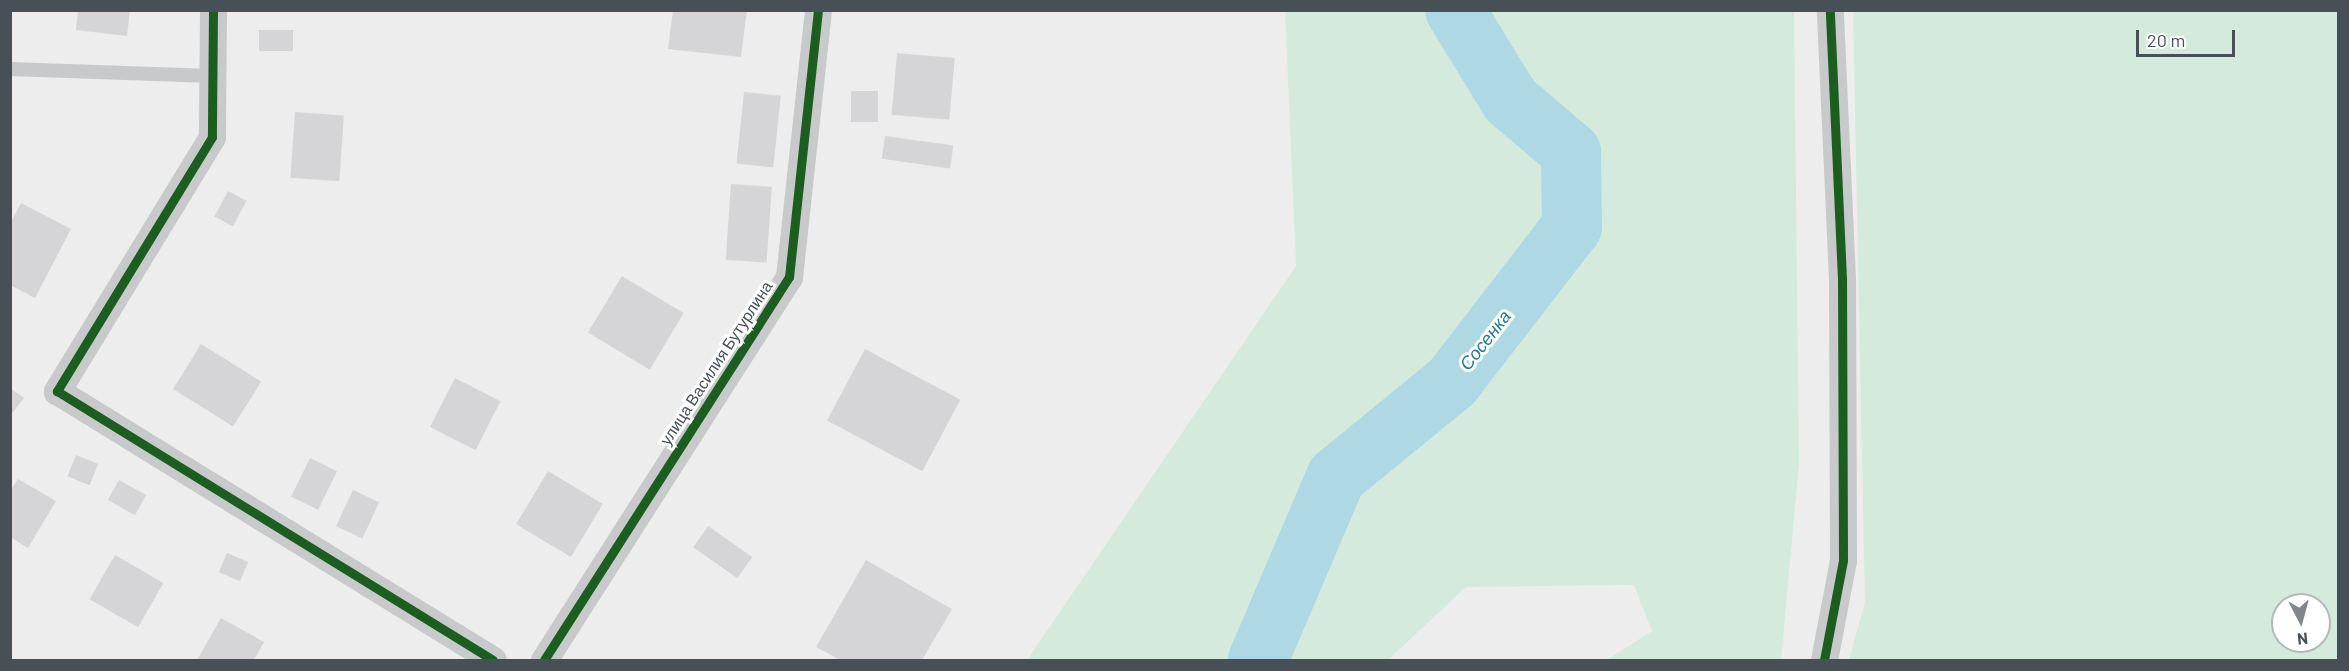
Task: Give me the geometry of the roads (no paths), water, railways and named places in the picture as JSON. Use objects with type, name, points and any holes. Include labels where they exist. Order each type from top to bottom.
[{"type":"street","points":[[213,10],[212,137],[57,391],[493,660]]},
{"type":"street","name":"улица Василия Бутурлина","points":[[544,660],[789,277],[818,10]]},
{"type":"street","points":[[1824,660],[1843,560],[1842,279],[1830,10]]},
{"type":"lane","points":[[10,69],[212,76]]},
{"type":"waterway","name":"Сосенка","points":[[1258,660],[1336,477],[1452,382],[1572,227],[1571,152],[1510,100],[1455,10]]}]
